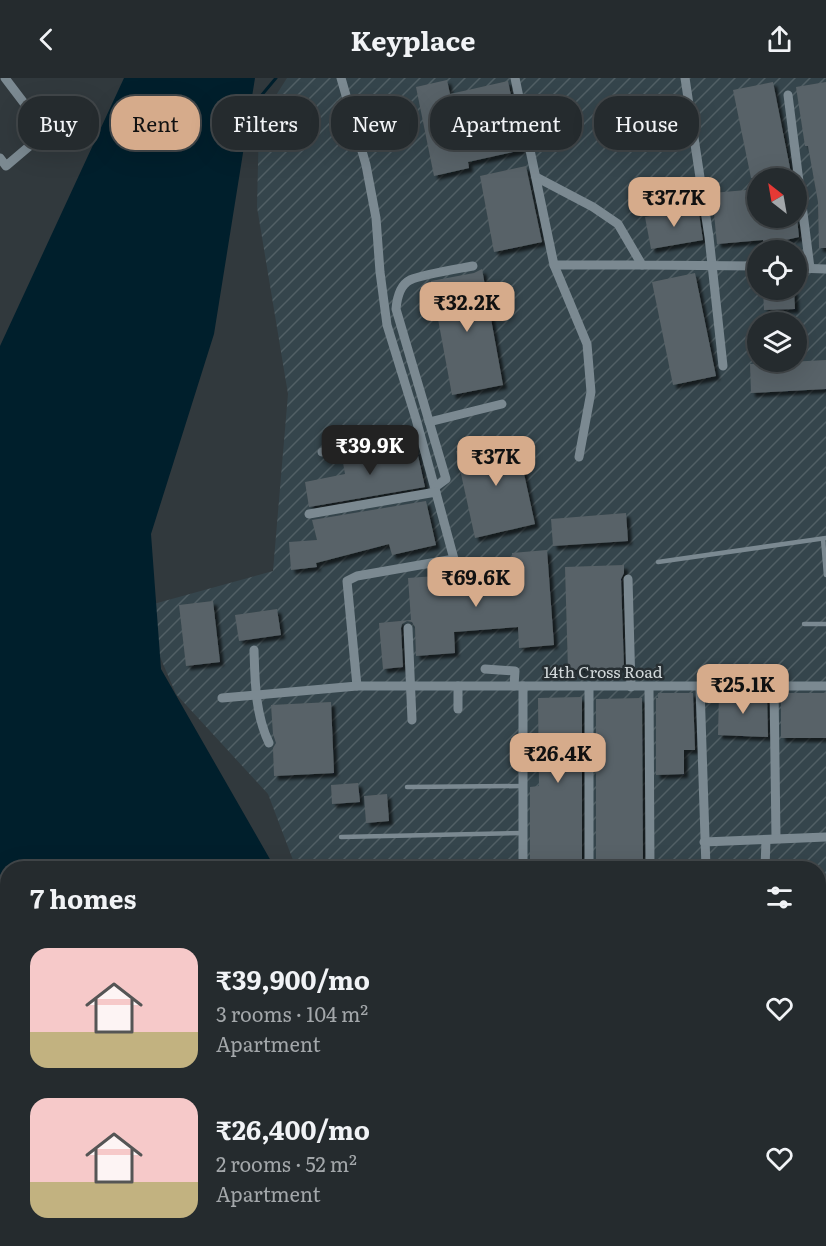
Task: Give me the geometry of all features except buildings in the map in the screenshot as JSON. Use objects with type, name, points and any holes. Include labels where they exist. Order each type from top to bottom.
[{"type":"street","points":[[0,158],[6,166],[46,132],[5,78]]},
{"type":"street","points":[[341,78],[366,165],[376,218],[387,325],[454,559],[357,576],[346,581],[357,686]]},
{"type":"street","points":[[515,78],[555,265],[587,344],[591,392],[579,458]]},
{"type":"street","points":[[685,78],[709,237],[723,366]]},
{"type":"street","points":[[788,95],[810,268],[826,269]]},
{"type":"street","points":[[536,177],[593,207],[618,224],[642,265]]},
{"type":"street","points":[[555,265],[747,267]]},
{"type":"street","points":[[309,514],[435,489],[446,479],[396,309],[397,298],[401,288],[409,280],[472,266]]},
{"type":"street","points":[[429,422],[502,404]]},
{"type":"street","points":[[322,452],[420,434]]},
{"type":"street","points":[[628,579],[631,687]]},
{"type":"street","points":[[408,628],[412,720]]},
{"type":"street","points":[[254,650],[256,695],[260,718],[269,743]]},
{"type":"street","points":[[485,669],[515,671],[519,686],[523,861]]},
{"type":"street","name":"14th Cross Road","points":[[222,698],[357,686],[826,686]]},
{"type":"street","points":[[458,686],[458,709]]},
{"type":"street","points":[[589,687],[589,861]]},
{"type":"street","points":[[649,687],[650,861]]},
{"type":"street","points":[[700,687],[705,861]]},
{"type":"street","points":[[774,687],[776,838]]},
{"type":"street","points":[[704,842],[826,837]]},
{"type":"street","points":[[765,861],[766,840]]},
{"type":"street","points":[[826,931],[826,945]]},
{"type":"lane","points":[[658,562],[824,539],[826,575]]},
{"type":"lane","points":[[804,624],[826,624]]},
{"type":"lane","points":[[407,787],[523,786]]},
{"type":"lane","points":[[342,837],[523,833]]},
{"type":"shaded area","points":[[287,78],[826,78],[826,861],[293,861],[268,794],[176,694],[139,608],[273,571],[288,394],[257,207],[258,150],[319,150],[319,96],[276,96]]},
{"type":"water","points":[[124,78],[255,78],[252,96],[212,96],[212,150],[243,150],[214,334],[151,534],[161,669],[271,861],[0,861],[0,346],[91,150],[99,150],[99,132],[111,106],[111,150],[200,150],[200,96],[116,96]]},
{"type":"waterway","points":[[261,96],[276,78]]}]
